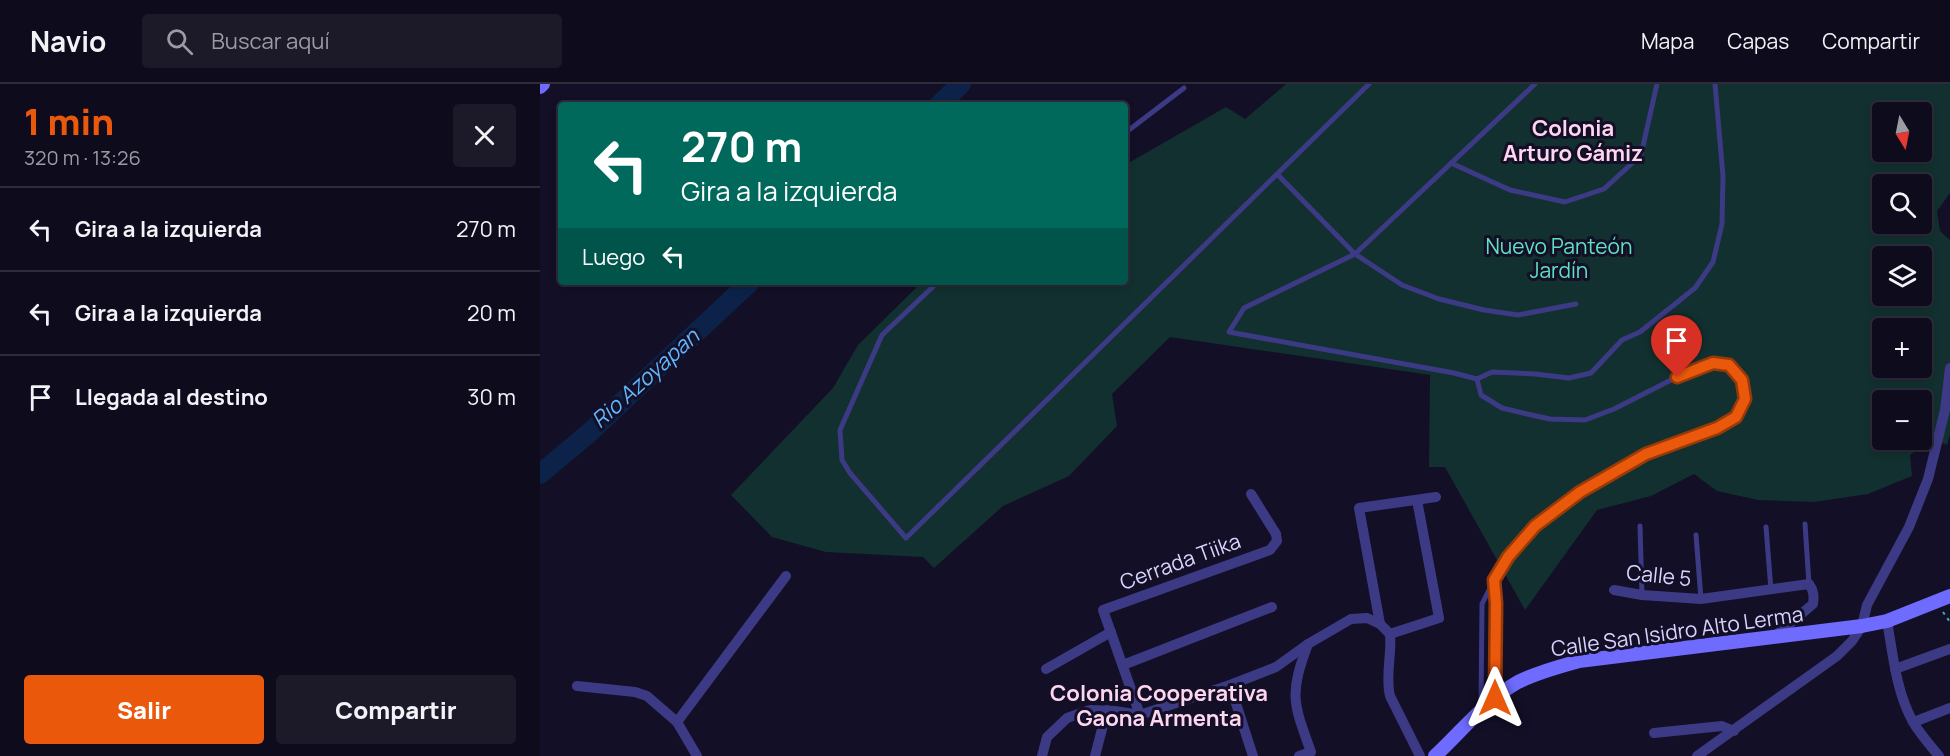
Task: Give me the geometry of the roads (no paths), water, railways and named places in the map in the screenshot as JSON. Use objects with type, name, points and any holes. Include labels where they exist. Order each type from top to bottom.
[{"type":"street","points":[[1697,756],[1712,752],[1734,731],[1837,656],[1852,641],[1862,626],[1866,605],[1909,527],[1928,479],[1945,410],[1950,368]]},
{"type":"street","name":"Cerrada Tiika","points":[[1111,632],[1103,610],[1270,550],[1277,541],[1276,534],[1251,494]]},
{"type":"street","points":[[1380,624],[1359,508],[1436,498]]},
{"type":"street","points":[[1390,634],[1439,618],[1417,500]]},
{"type":"street","points":[[677,722],[786,576]]},
{"type":"street","points":[[1773,638],[1813,604],[1813,589],[1809,584]]},
{"type":"street","name":"Calle 5","points":[[1614,590],[1642,595],[1701,599],[1809,584]]},
{"type":"street","name":"Calle San Isidro Alto Lerma","points":[[1435,756],[1495,698],[1517,683],[1536,674],[1580,662],[1862,626],[1887,621],[1950,596]]},
{"type":"street","points":[[1123,665],[1272,607]]},
{"type":"street","points":[[1042,756],[1047,737],[1066,718],[1090,710],[1140,715],[1230,685],[1276,666],[1351,619],[1367,618],[1380,624],[1390,634],[1392,650],[1387,686],[1420,756]]},
{"type":"street","points":[[1887,621],[1895,669],[1904,699],[1914,722],[1939,756]]},
{"type":"street","points":[[1046,669],[1111,632],[1140,715]]},
{"type":"street","points":[[1299,756],[1311,752],[1296,711],[1294,698],[1295,684],[1308,644]]},
{"type":"street","points":[[1895,669],[1950,649]]},
{"type":"street","points":[[1230,685],[1253,756]]},
{"type":"street","points":[[578,686],[635,692],[647,696],[677,722],[697,756]]},
{"type":"street","points":[[1914,722],[1950,708]]},
{"type":"street","points":[[1095,756],[1107,710]]},
{"type":"street","points":[[1654,733],[1722,726],[1734,731]]},
{"type":"lane","points":[[935,285],[882,335],[840,430],[842,460],[850,473],[906,538],[1369,84]]},
{"type":"lane","points":[[1535,84],[1355,254],[1244,308],[1229,332],[1477,379],[1492,372],[1569,378],[1591,373],[1622,340],[1640,332],[1695,288],[1713,262],[1722,224],[1723,176],[1715,84]]},
{"type":"lane","points":[[1451,163],[1510,190],[1565,202],[1604,189],[1641,155],[1657,84]]},
{"type":"lane","points":[[1128,132],[1184,88]]},
{"type":"lane","points":[[1278,175],[1355,254],[1402,285],[1439,299],[1484,310],[1518,315],[1576,304]]},
{"type":"lane","points":[[1477,379],[1480,395],[1502,408],[1550,419],[1585,420],[1614,409],[1677,377],[1713,363],[1729,365],[1742,380],[1745,399],[1736,417],[1717,428],[1646,454],[1580,492],[1535,526],[1508,557],[1482,604],[1481,711]]},
{"type":"lane","points":[[1805,524],[1809,584]]},
{"type":"lane","points":[[1640,526],[1642,595]]},
{"type":"lane","points":[[1766,527],[1771,590]]},
{"type":"lane","points":[[1696,535],[1701,599]]},
{"type":"lane","points":[[1494,580],[1496,603],[1495,698]]},
{"type":"waterway","name":"Rio Azoyapan","points":[[942,102],[961,84]]},
{"type":"waterway","name":"Rio Azoyapan","points":[[540,474],[589,433],[747,285]]},
{"type":"district","name":"Colonia Arturo Gámiz","points":[[1573,140]]},
{"type":"district","name":"Colonia Cooperativa Gaona Armenta","points":[[1159,706]]},
{"type":"park label","name":"Nuevo Panteón Jardín","points":[[1559,258]]}]
